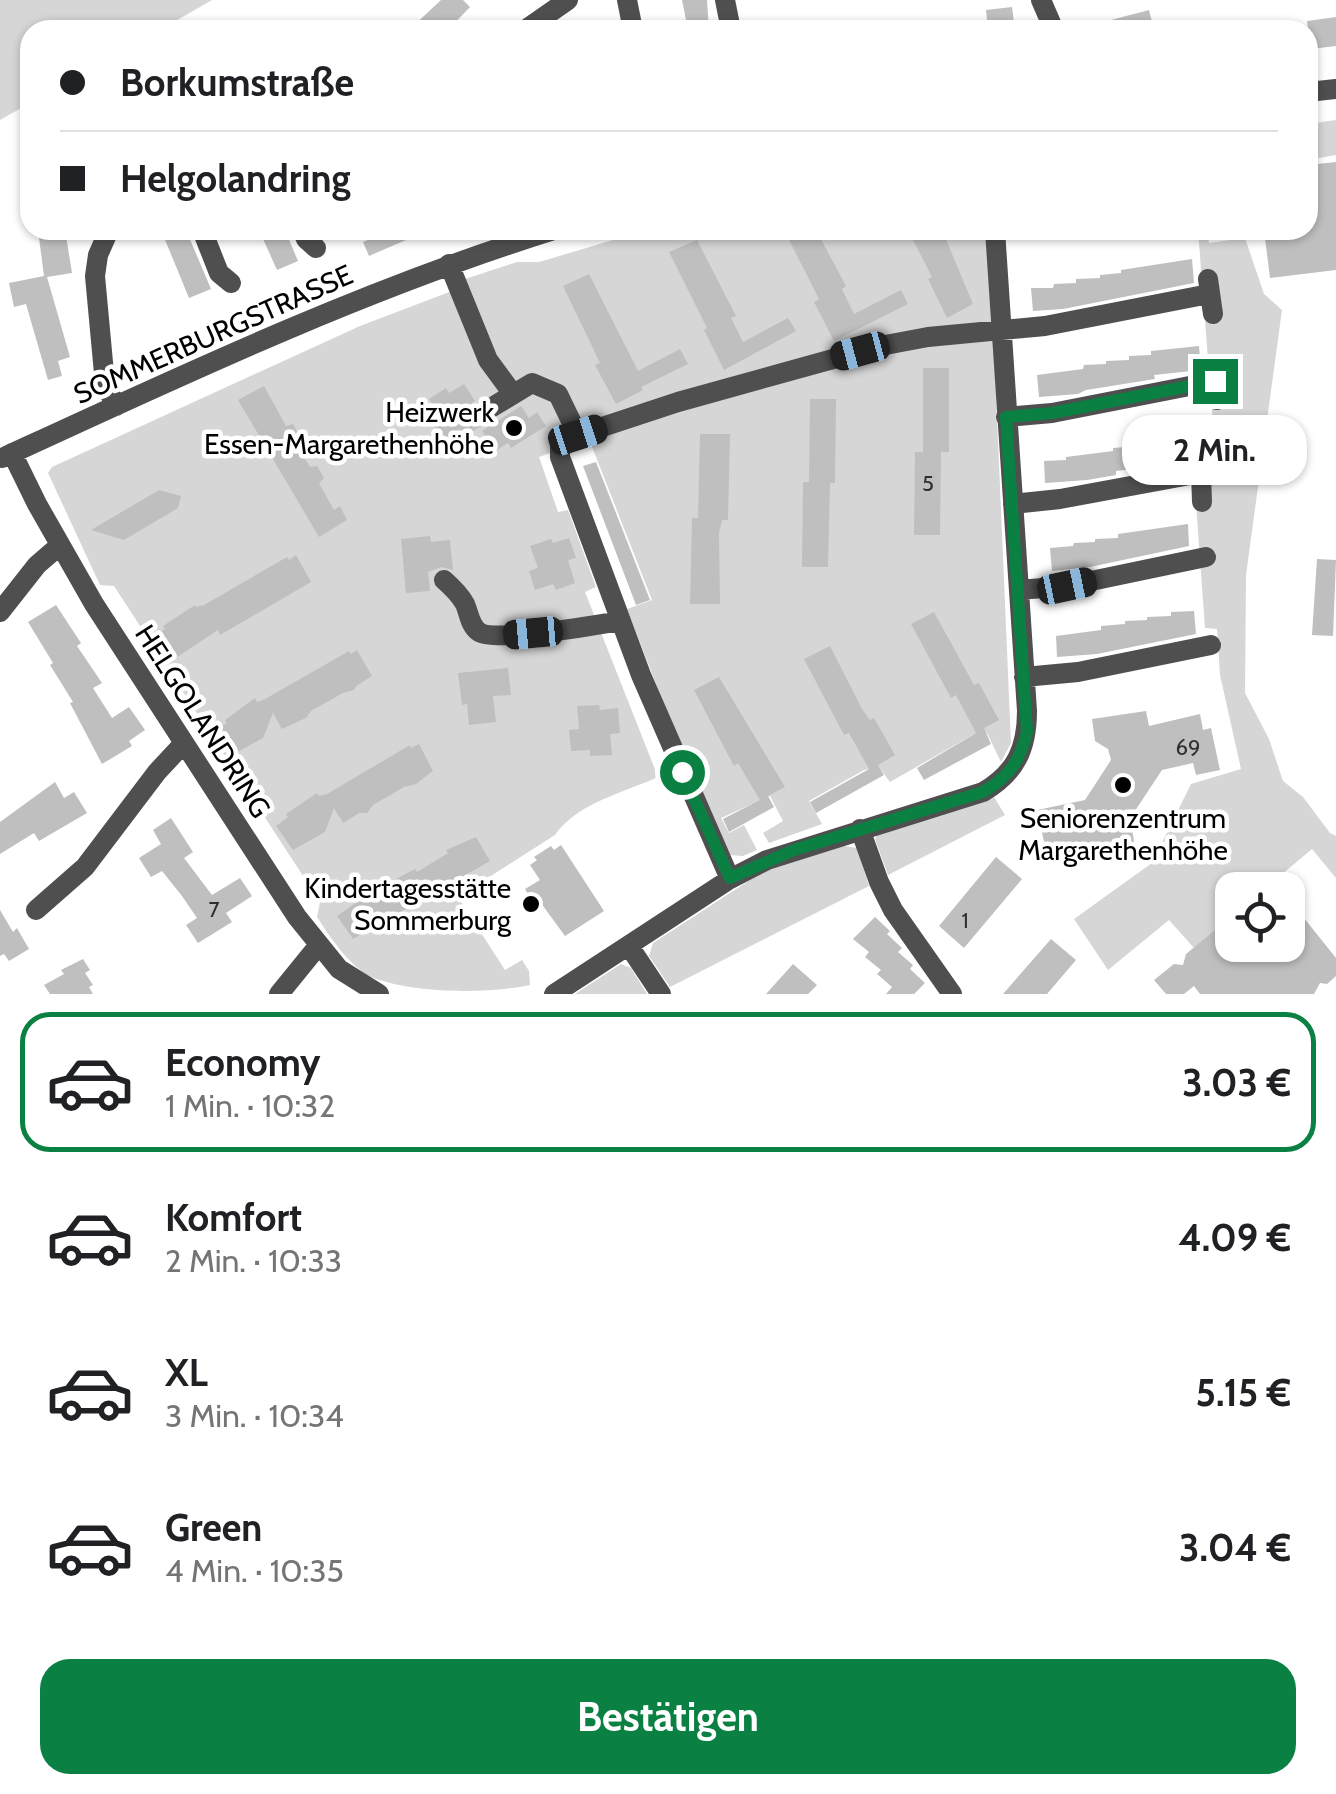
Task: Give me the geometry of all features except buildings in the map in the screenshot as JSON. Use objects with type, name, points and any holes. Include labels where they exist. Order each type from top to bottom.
[{"type":"street","points":[[539,20],[568,0]]},
{"type":"street","points":[[105,240],[95,276],[105,384],[116,406]]},
{"type":"street","points":[[206,240],[220,273],[231,283]]},
{"type":"street","points":[[306,240],[316,248]]},
{"type":"street","name":"SOMMERBURGSTRASSE","points":[[6,456],[449,264],[523,240]]},
{"type":"street","points":[[554,994],[730,878],[767,860],[983,792],[1005,778],[1016,764],[1027,732],[995,240]]},
{"type":"street","points":[[449,264],[488,360],[513,394]]},
{"type":"street","points":[[730,878],[648,692],[560,457],[560,446],[566,440],[730,386],[867,349],[928,338],[1045,326],[1210,296]]},
{"type":"street","points":[[1006,417],[1052,413],[1216,382]]},
{"type":"street","points":[[489,409],[532,384],[558,394],[572,423]]},
{"type":"street","name":"HELGOLANDRING","points":[[6,456],[184,743],[318,946],[339,969],[379,994]]},
{"type":"street","points":[[1013,504],[1209,472],[1202,502]]},
{"type":"street","points":[[0,612],[36,565],[59,546]]},
{"type":"street","points":[[1019,590],[1067,586],[1207,559]]},
{"type":"street","points":[[444,580],[464,601],[473,626],[480,634],[492,637],[621,621]]},
{"type":"street","points":[[1024,678],[1078,672],[1211,639],[1214,667]]},
{"type":"street","points":[[36,910],[85,866],[184,743]]},
{"type":"street","points":[[860,829],[886,896],[952,994]]},
{"type":"street","points":[[279,994],[318,946]]},
{"type":"street","points":[[629,946],[660,994]]},
{"type":"shaded area","points":[[0,0],[212,0],[177,20],[20,20],[20,109],[0,120]]},
{"type":"shaded area","points":[[1336,120],[1336,155],[1318,158],[1318,123]]},
{"type":"shaded area","points":[[613,240],[989,240],[1011,743],[1001,762],[987,733],[974,734],[890,782],[879,767],[864,770],[809,801],[822,824],[769,843],[763,833],[783,821],[770,796],[721,818],[729,833],[744,825],[757,850],[743,856],[729,855],[686,761],[627,609],[652,600],[589,439],[539,457],[558,512],[568,510],[596,587],[585,592],[658,777],[588,807],[555,835],[458,897],[505,970],[522,960],[529,971],[530,985],[449,991],[406,986],[369,976],[333,941],[317,917],[320,902],[114,586],[100,585],[48,473],[52,467],[360,326],[452,291],[465,279],[517,262],[539,262]]},
{"type":"shaded area","points":[[1199,240],[1246,240],[1264,294],[1282,310],[1246,575],[1245,693],[1269,739],[1283,781],[1303,797],[1336,836],[1336,878],[1312,849],[1285,872],[1215,872],[1215,930],[1194,948],[1169,920],[1108,970],[1074,919],[1152,863],[1191,784],[1241,769],[1220,675],[1217,629],[1205,628],[1196,504],[1216,463]]},
{"type":"shaded area","points":[[994,797],[1005,815],[888,875],[875,839],[879,831]]},
{"type":"shaded area","points":[[832,844],[857,848],[869,886],[670,987],[649,956],[653,943],[764,871]]},
{"type":"shaded area","points":[[621,964],[631,968],[647,994],[575,994]]},
{"type":"place","name":"Heizwerk Essen-Margarethenhöhe","points":[[514,428]]},
{"type":"place","name":"Seniorenzentrum Margarethenhöhe","points":[[1123,785]]},
{"type":"place","name":"Kindertagesstätte Sommerburg","points":[[531,904]]},
{"type":"route","points":[[682,772],[730,878],[794,850],[983,792],[1005,778],[1016,764],[1027,732],[1006,417],[1052,413],[1215,381]]}]
